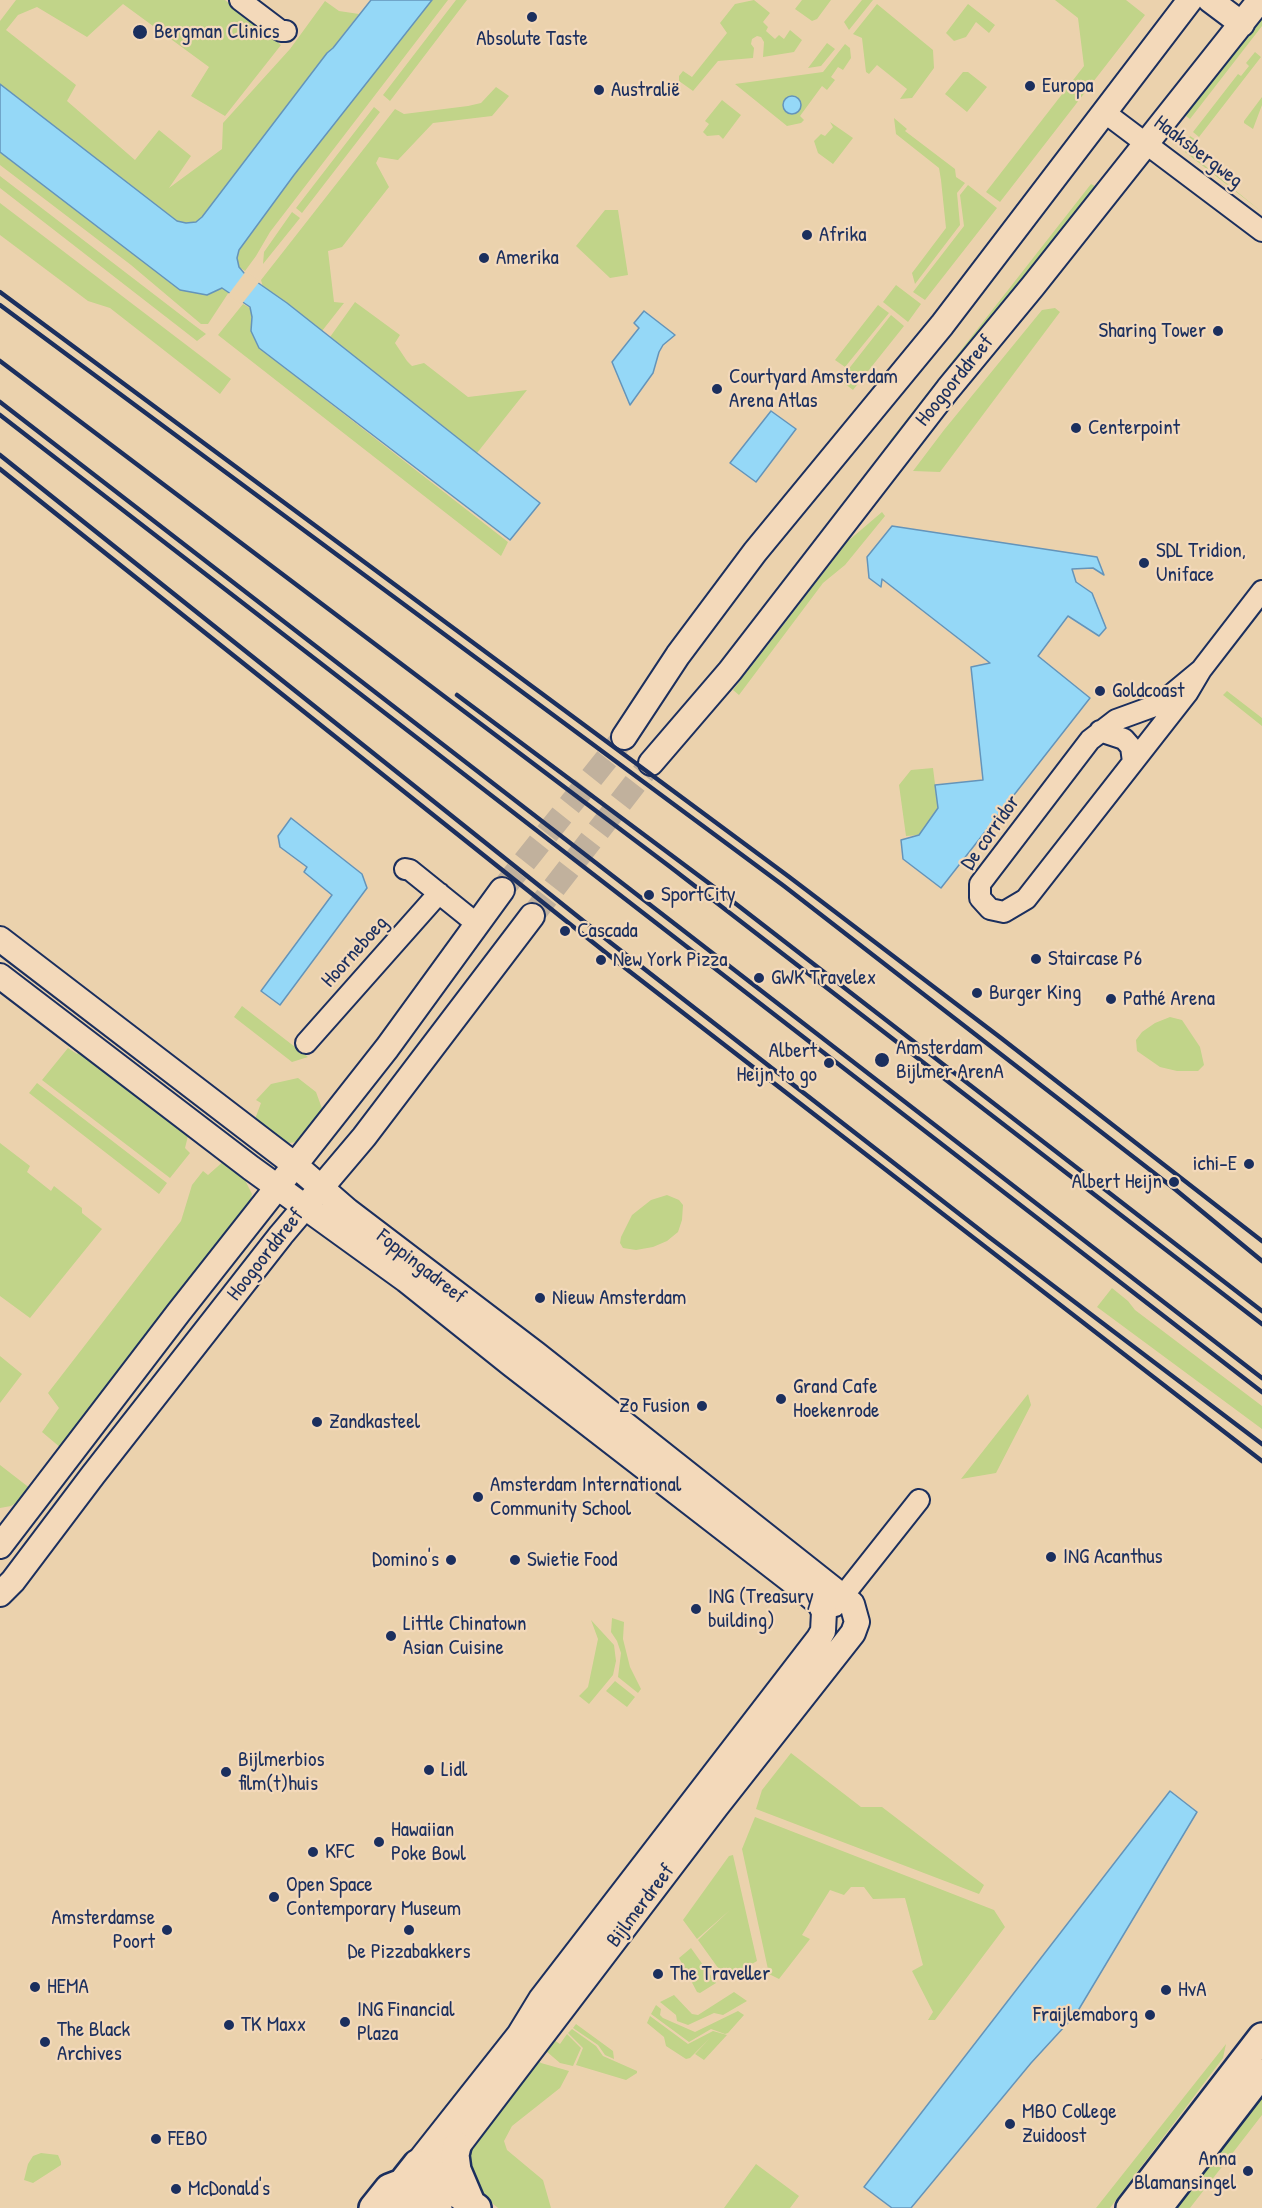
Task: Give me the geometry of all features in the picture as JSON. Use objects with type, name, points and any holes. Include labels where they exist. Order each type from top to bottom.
[{"type":"main road","points":[[1130,2208],[1262,2037]]},
{"type":"main road","points":[[1158,2208],[1262,2073]]},
{"type":"main road","points":[[458,2146],[455,2154],[457,2170],[474,2206]]},
{"type":"main road","points":[[411,2183],[474,2206]]},
{"type":"main road","points":[[411,2183],[438,2208]]},
{"type":"main road","name":"Bijlmerdreef","points":[[374,2208],[389,2188],[411,2183]]},
{"type":"street","points":[[240,0],[281,31],[286,31]]},
{"type":"street","points":[[624,737],[678,655],[755,552],[942,325],[1190,0]]},
{"type":"street","points":[[1210,0],[1242,24]]},
{"type":"street","name":"Hoogoorddreef","points":[[651,762],[730,671],[948,388],[1146,145],[1260,0]]},
{"type":"street","name":"Haaksbergweg","points":[[1104,112],[1262,231]]},
{"type":"street","name":"De corridor","points":[[1201,669],[1160,704],[1116,720],[1090,740],[980,884],[980,898],[990,909],[1004,912],[1026,898],[1188,692],[1201,669],[1262,591]]},
{"type":"street","points":[[1100,731],[1124,739],[1131,747],[1133,762]]},
{"type":"street","points":[[405,869],[410,870],[477,924]]},
{"type":"street","name":"Hoogoorddreef","points":[[0,1546],[277,1187],[362,1082],[502,890]]},
{"type":"street","name":"Hoorneboeg","points":[[306,1043],[439,893]]},
{"type":"street","name":"Hoogoorddreef","points":[[7,1587],[304,1207],[364,1137],[532,916]]},
{"type":"street","name":"Foppingadreef","points":[[0,939],[295,1165],[544,1374],[634,1445],[820,1604],[824,1617]]},
{"type":"street","name":"Foppingadreef","points":[[0,976],[304,1207],[544,1374]]},
{"type":"street","name":"Foppingadreef","points":[[634,1445],[843,1594]]},
{"type":"street","name":"Bijlmerdreef","points":[[411,2183],[519,2035],[550,2005],[606,1932],[819,1638],[823,1631],[824,1617],[919,1500]]},
{"type":"street","name":"Bijlmerdreef","points":[[606,1932],[853,1634],[857,1622],[856,1615],[852,1604],[843,1594]]},
{"type":"street","name":"Bijlmerdreef","points":[[411,2183],[445,2159],[458,2146],[534,2048],[550,2005]]},
{"type":"green space","points":[[16,0],[225,0],[281,45],[225,116],[191,96],[209,67],[123,4],[87,37],[37,7],[18,15],[6,30],[76,85],[67,101],[135,160],[159,130],[191,156],[169,188],[222,149],[223,123],[290,49],[325,1],[339,11],[359,14],[202,217],[196,222],[186,223],[177,221],[0,84],[0,21]]},
{"type":"green space","points":[[432,0],[448,0],[270,232],[245,271],[239,267],[237,258],[239,250],[294,175]]},
{"type":"green space","points":[[456,0],[467,0],[390,101],[383,95]]},
{"type":"green space","points":[[754,0],[770,13],[763,22],[768,27],[766,31],[775,39],[779,35],[784,39],[790,30],[802,40],[794,52],[763,57],[764,42],[761,37],[757,36],[752,39],[751,44],[754,48],[753,58],[718,61],[693,91],[679,81],[679,76],[683,71],[692,77],[727,33],[720,23],[735,4]]},
{"type":"green space","points":[[802,0],[831,0],[817,19],[812,21],[795,9]]},
{"type":"green space","points":[[862,0],[873,0],[849,30],[844,22]]},
{"type":"green space","points":[[1055,0],[1126,0],[1145,15],[1000,202],[986,192],[1084,66],[1078,18]]},
{"type":"green space","points":[[877,4],[933,50],[934,68],[912,98],[900,99],[907,89],[877,65],[869,74],[866,72],[862,38],[853,34]]},
{"type":"green space","points":[[968,4],[995,25],[989,33],[976,22],[966,37],[954,41],[946,33]]},
{"type":"green space","points":[[1262,10],[1262,26],[1190,119],[1182,113]]},
{"type":"green space","points":[[827,43],[835,49],[821,66],[808,68]]},
{"type":"green space","points":[[845,44],[850,48],[851,58],[843,70],[838,67],[831,77],[835,80],[827,90],[822,86],[800,116],[804,120],[801,123],[787,126],[735,84],[823,72]]},
{"type":"green space","points":[[1255,52],[1261,57],[1199,137],[1193,132],[1238,74],[1241,76],[1249,66],[1246,63]]},
{"type":"green space","points":[[963,72],[968,72],[987,87],[967,112],[945,94]]},
{"type":"green space","points":[[496,87],[509,96],[492,116],[433,123],[398,160],[379,157],[376,163],[389,187],[342,247],[328,251],[334,302],[344,303],[322,331],[263,287],[261,280],[395,109],[404,114],[468,106],[481,103]]},
{"type":"green space","points":[[1262,97],[1262,105],[1253,129],[1244,121]]},
{"type":"green space","points":[[722,100],[741,115],[723,139],[719,135],[707,136],[703,132],[709,124],[705,121]]},
{"type":"green space","points":[[374,107],[380,112],[302,213],[296,208]]},
{"type":"green space","points":[[894,118],[907,129],[905,131],[955,169],[956,177],[965,183],[957,193],[960,225],[915,284],[912,273],[946,228],[941,180],[939,168],[896,134]]},
{"type":"green space","points":[[830,122],[853,138],[833,164],[818,153],[814,141],[821,134],[825,136],[833,127]]},
{"type":"green space","points":[[1190,136],[1196,140],[1188,152],[1262,212],[1185,152]]},
{"type":"green space","points":[[0,152],[180,290],[207,295],[222,288],[229,292],[208,324],[201,324],[131,265],[0,165]]},
{"type":"green space","points":[[0,176],[206,334],[197,341],[0,188]]},
{"type":"green space","points":[[1091,184],[1095,186],[902,434],[889,442]]},
{"type":"green space","points":[[968,185],[997,208],[925,300],[913,292],[964,226],[960,195]]},
{"type":"green space","points":[[0,203],[231,379],[220,394],[110,308],[88,301],[0,235]]},
{"type":"green space","points":[[605,210],[618,210],[628,275],[610,278],[576,246]]},
{"type":"green space","points":[[292,212],[300,218],[263,264],[264,252]]},
{"type":"green space","points":[[896,285],[921,304],[908,322],[883,302]]},
{"type":"green space","points":[[355,302],[400,335],[395,343],[412,366],[424,363],[468,397],[527,390],[477,453],[330,337]]},
{"type":"green space","points":[[243,304],[250,308],[251,331],[259,348],[508,542],[501,556],[218,335]]},
{"type":"green space","points":[[878,305],[889,313],[845,367],[835,360]]},
{"type":"green space","points":[[1055,308],[1060,312],[940,472],[913,471],[1042,310]]},
{"type":"green space","points":[[891,315],[904,326],[853,390],[840,380]]},
{"type":"green space","points":[[882,512],[885,516],[845,565],[823,583],[739,695],[733,690],[848,541]]},
{"type":"green space","points":[[1227,691],[1262,718],[1262,726],[1223,695]]},
{"type":"green space","points":[[933,768],[938,808],[919,835],[906,836],[899,785],[911,770]]},
{"type":"green space","points":[[242,1006],[308,1057],[292,1062],[234,1017]]},
{"type":"green space","points":[[1170,1017],[1182,1020],[1200,1047],[1204,1065],[1198,1071],[1177,1071],[1160,1067],[1137,1051],[1136,1040],[1142,1032]]},
{"type":"green space","points":[[68,1048],[77,1054],[81,1048],[189,1132],[185,1148],[190,1153],[170,1178],[42,1080]]},
{"type":"green space","points":[[298,1078],[316,1092],[324,1114],[299,1142],[288,1143],[277,1138],[255,1119],[261,1103],[256,1100],[271,1084]]},
{"type":"green space","points":[[37,1083],[167,1183],[159,1194],[29,1093]]},
{"type":"green space","points":[[0,1143],[30,1166],[27,1172],[51,1191],[54,1186],[82,1208],[82,1213],[102,1229],[30,1318],[0,1296]]},
{"type":"green space","points":[[225,1160],[243,1176],[252,1194],[248,1214],[61,1448],[42,1432],[59,1408],[48,1393],[181,1221],[192,1185],[203,1171],[208,1175]]},
{"type":"green space","points":[[667,1195],[679,1200],[683,1205],[678,1232],[667,1241],[653,1247],[636,1250],[623,1248],[620,1243],[621,1237],[632,1215],[651,1200]]},
{"type":"green space","points":[[1112,1288],[1135,1310],[1262,1406],[1262,1429],[1097,1307]]},
{"type":"green space","points":[[0,1356],[22,1374],[0,1403]]},
{"type":"green space","points":[[1028,1394],[1031,1405],[996,1473],[961,1479]]},
{"type":"green space","points":[[0,1465],[31,1489],[24,1498],[11,1506],[0,1508]]},
{"type":"green space","points":[[612,1618],[624,1622],[623,1639],[630,1667],[641,1689],[638,1693],[618,1677],[621,1653],[611,1632]]},
{"type":"green space","points":[[591,1620],[614,1645],[616,1661],[613,1675],[589,1704],[579,1696],[588,1687],[598,1639]]},
{"type":"green space","points":[[615,1681],[635,1697],[627,1707],[606,1691]]},
{"type":"green space","points":[[791,1753],[861,1807],[882,1807],[984,1885],[979,1894],[756,1809],[762,1790]]},
{"type":"green space","points":[[755,1817],[994,1910],[1005,1927],[935,2020],[928,2020],[933,2012],[912,1971],[923,1965],[905,1898],[873,1899],[864,1887],[851,1887],[844,1895],[830,1890],[802,1935],[810,1939],[779,1979],[769,1974],[742,1849]]},
{"type":"green space","points":[[733,1855],[757,1961],[726,1979],[698,1940],[730,1910],[697,1939],[683,1920],[729,1856]]},
{"type":"green space","points":[[691,1948],[716,1983],[700,1993],[697,1992],[679,1958]]},
{"type":"green space","points":[[734,1992],[747,2001],[723,2015],[714,2013],[688,2025],[677,2021],[676,2015],[660,2002],[674,1995],[692,2014],[698,2015]]},
{"type":"green space","points":[[656,2005],[661,2009],[660,2015],[663,2018],[695,2032],[738,2011],[744,2015],[728,2033],[711,2029],[689,2042],[651,2014]]},
{"type":"green space","points":[[650,2016],[688,2044],[713,2031],[727,2035],[704,2060],[695,2054],[710,2038],[690,2058],[686,2059],[666,2046],[664,2037],[647,2023]]},
{"type":"green space","points":[[576,2024],[613,2051],[614,2059],[605,2055],[598,2045],[573,2028]]},
{"type":"green space","points":[[572,2029],[596,2046],[603,2056],[637,2073],[626,2080],[576,2065],[583,2048],[568,2033]]},
{"type":"green space","points":[[567,2034],[581,2048],[573,2066],[560,2063],[546,2051],[554,2040],[560,2044]]},
{"type":"green space","points":[[1226,2044],[1223,2058],[1110,2208],[1096,2208]]},
{"type":"green space","points":[[533,2057],[541,2063],[569,2071],[560,2088],[512,2126],[504,2141],[507,2150],[543,2180],[551,2208],[498,2208],[481,2194],[467,2175],[468,2149]]},
{"type":"green space","points":[[1262,2097],[1262,2115],[1190,2208],[1174,2208]]},
{"type":"green space","points":[[41,2153],[58,2155],[61,2165],[33,2183],[24,2180],[28,2164],[33,2156]]},
{"type":"green space","points":[[756,2164],[799,2196],[790,2208],[724,2208]]},
{"type":"water","points":[[371,0],[432,0],[294,175],[239,250],[237,258],[239,267],[540,503],[510,540],[259,348],[251,331],[250,307],[222,288],[207,295],[180,290],[0,152],[0,84],[177,221],[196,222]]},
{"type":"water","points":[[788,96],[796,96],[801,101],[799,112],[788,114],[783,109],[783,101]]},
{"type":"water","points":[[644,311],[675,335],[663,345],[653,373],[630,405],[612,362],[639,328],[634,323]]},
{"type":"water","points":[[771,411],[796,429],[756,482],[730,463]]},
{"type":"water","points":[[892,526],[1097,557],[1104,575],[1093,568],[1072,569],[1076,582],[1092,593],[1106,628],[1099,636],[1068,616],[1038,656],[1090,698],[941,888],[903,859],[901,840],[919,835],[938,808],[935,785],[983,780],[971,667],[990,663],[882,579],[881,587],[869,578],[867,557]]},
{"type":"water","points":[[291,818],[362,874],[367,888],[280,1005],[261,991],[332,895],[304,872],[307,867],[280,847],[278,836]]},
{"type":"water","points":[[1170,1791],[1197,1812],[1076,2014],[1031,2063],[911,2208],[892,2208],[864,2187]]},
{"type":"pier","points":[[246,271],[260,281],[241,305],[228,295]]},
{"type":"tunnel","points":[[502,890],[624,737]]},
{"type":"tunnel","points":[[532,916],[651,763]]},
{"type":"railway","points":[[0,292],[788,876],[1262,1241]]},
{"type":"railway","points":[[0,305],[784,886],[1176,1190],[1262,1261]]},
{"type":"railway","points":[[0,361],[669,866],[1262,1324]]},
{"type":"railway","points":[[0,402],[1262,1378]]},
{"type":"railway","points":[[0,415],[1262,1392]]},
{"type":"railway","points":[[0,455],[611,943],[989,1237],[1262,1444]]},
{"type":"railway","points":[[0,469],[620,964],[1262,1461]]},
{"type":"railway","points":[[457,695],[718,890],[1262,1311]]},
{"type":"place","name":"Absolute Taste","points":[[532,17]]},
{"type":"place","name":"Bergman Clinics","points":[[140,32]]},
{"type":"place","name":"Europa","points":[[1030,86]]},
{"type":"place","name":"Australië","points":[[599,90]]},
{"type":"place","name":"Afrika","points":[[807,235]]},
{"type":"place","name":"Amerika","points":[[484,258]]},
{"type":"place","name":"Sharing Tower","points":[[1218,331]]},
{"type":"place","name":"Courtyard Amsterdam Arena Atlas","points":[[717,389]]},
{"type":"place","name":"Centerpoint","points":[[1076,428]]},
{"type":"place","name":"SDL Tridion, Uniface","points":[[1144,563]]},
{"type":"place","name":"Goldcoast","points":[[1100,691]]},
{"type":"place","name":"SportCity","points":[[649,895]]},
{"type":"place","name":"Cascada","points":[[565,931]]},
{"type":"place","name":"Staircase P6","points":[[1036,959]]},
{"type":"place","name":"New York Pizza","points":[[601,960]]},
{"type":"place","name":"GWK Travelex","points":[[759,978]]},
{"type":"place","name":"Burger King","points":[[977,993]]},
{"type":"place","name":"Pathé Arena","points":[[1111,999]]},
{"type":"place","name":"Amsterdam Bijlmer ArenA","points":[[882,1060]]},
{"type":"place","name":"Albert Heijn to go","points":[[829,1063]]},
{"type":"place","name":"ichi-E","points":[[1249,1164]]},
{"type":"place","name":"Albert Heijn","points":[[1174,1182]]},
{"type":"place","name":"Nieuw Amsterdam","points":[[540,1298]]},
{"type":"place","name":"Grand Cafe Hoekenrode","points":[[781,1399]]},
{"type":"place","name":"Zo Fusion","points":[[702,1406]]},
{"type":"place","name":"Zandkasteel","points":[[317,1422]]},
{"type":"place","name":"Amsterdam International Community School","points":[[478,1497]]},
{"type":"place","name":"ING Acanthus","points":[[1051,1557]]},
{"type":"place","name":"Domino's","points":[[451,1560]]},
{"type":"place","name":"Swietie Food","points":[[515,1560]]},
{"type":"place","name":"ING (Treasury building)","points":[[696,1609]]},
{"type":"place","name":"Little Chinatown Asian Cuisine","points":[[391,1636]]},
{"type":"place","name":"Lidl","points":[[429,1770]]},
{"type":"place","name":"Bijlmerbios film(t)huis","points":[[226,1772]]},
{"type":"place","name":"Hawaiian Poke Bowl","points":[[379,1842]]},
{"type":"place","name":"KFC","points":[[313,1852]]},
{"type":"place","name":"Open Space Contemporary Museum","points":[[274,1897]]},
{"type":"place","name":"Amsterdamse Poort","points":[[167,1930]]},
{"type":"place","name":"De Pizzabakkers","points":[[409,1930]]},
{"type":"place","name":"The Traveller","points":[[658,1974]]},
{"type":"place","name":"HEMA","points":[[35,1987]]},
{"type":"place","name":"HvA","points":[[1166,1990]]},
{"type":"place","name":"Fraijlemaborg","points":[[1150,2015]]},
{"type":"place","name":"ING Financial Plaza","points":[[345,2022]]},
{"type":"place","name":"TK Maxx","points":[[229,2025]]},
{"type":"place","name":"The Black Archives","points":[[45,2042]]},
{"type":"place","name":"MBO College Zuidoost","points":[[1010,2124]]},
{"type":"place","name":"FEBO","points":[[156,2139]]},
{"type":"place","name":"Anna Blamansingel","points":[[1248,2171]]},
{"type":"place","name":"McDonald's","points":[[176,2189]]}]
